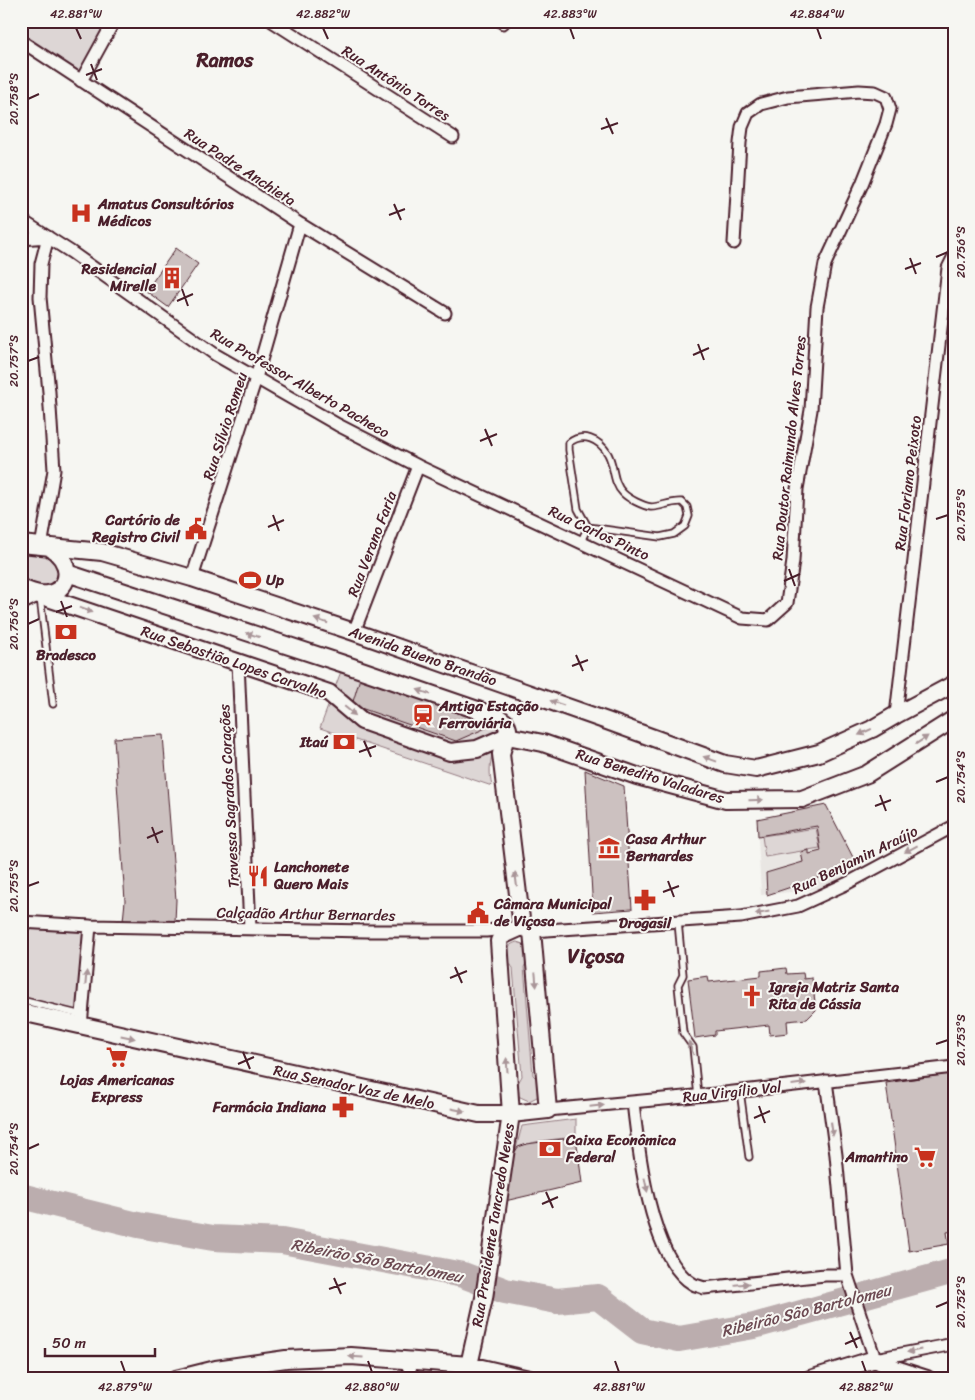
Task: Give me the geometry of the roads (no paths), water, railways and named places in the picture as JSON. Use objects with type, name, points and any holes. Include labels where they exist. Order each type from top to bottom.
[{"type":"street","points":[[81,81],[114,21]]},
{"type":"street","name":"Rua Antônio Torres","points":[[272,21],[453,137]]},
{"type":"street","name":"Rua Padre Anchieta","points":[[21,41],[300,224],[445,313]]},
{"type":"street","name":"Rua Doutor Raimundo Alves Torres","points":[[734,243],[740,143],[742,127],[748,113],[761,104],[788,97],[859,91],[875,92],[886,97],[890,109],[862,184],[825,264],[817,307],[811,410],[797,489],[793,561],[787,603],[768,620]]},
{"type":"street","name":"Rua Professor Alberto Pacheco","points":[[21,220],[216,355],[338,425],[418,466]]},
{"type":"street","name":"Rua Sílvio Romeu","points":[[192,578],[256,378],[300,224]]},
{"type":"street","points":[[21,239],[48,237],[41,264],[40,297],[54,470],[45,547],[63,558],[67,573],[60,587],[54,592],[39,595],[21,604]]},
{"type":"street","name":"Rua Floriano Peixoto","points":[[896,715],[948,268],[954,256]]},
{"type":"street","name":"Rua Carlos Pinto","points":[[418,466],[742,618],[768,620]]},
{"type":"street","name":"Rua Verano Faria","points":[[354,632],[418,466]]},
{"type":"street","name":"Avenida Bueno Brandão","points":[[21,544],[102,552],[192,578],[607,720],[725,764],[756,769],[819,753],[872,729],[954,684]]},
{"type":"street","points":[[67,573],[498,717],[506,723],[508,729],[507,736],[501,754],[527,929],[548,1110]]},
{"type":"street","name":"Rua Sebastião Lopes Carvalho","points":[[21,588],[329,693],[362,721],[450,752],[477,749],[507,736]]},
{"type":"street","name":"Travessa Sagrados Corações","points":[[238,663],[250,928]]},
{"type":"street","name":"Rua Benedito Valadares","points":[[507,736],[543,743],[637,776],[726,800],[802,799],[867,774],[954,720]]},
{"type":"street","name":"Rua Benjamin Araújo","points":[[527,929],[741,917],[798,906],[846,884],[954,826]]},
{"type":"street","name":"Calçadão Arthur Bernardes","points":[[21,922],[90,926],[486,931],[527,929]]},
{"type":"street","points":[[82,1021],[90,926]]},
{"type":"street","name":"Rua Presidente Tancredo Neves","points":[[468,1365],[484,1298],[511,1114],[498,941],[502,936],[527,929]]},
{"type":"street","name":"Rua Senador Vaz de Melo","points":[[21,1012],[82,1021],[479,1114],[511,1114]]},
{"type":"street","name":"Rua Virgílio Val","points":[[511,1114],[698,1096],[954,1067]]},
{"type":"street","points":[[826,1081],[836,1155],[848,1275],[860,1315],[875,1359],[896,1369],[927,1379]]},
{"type":"street","points":[[633,1102],[643,1175],[652,1216],[660,1239],[675,1266],[689,1281],[704,1288],[825,1275],[848,1275]]},
{"type":"street","points":[[810,1379],[875,1359],[954,1344]]},
{"type":"street","points":[[176,1379],[216,1369],[286,1360],[351,1356],[468,1365],[529,1379]]},
{"type":"street","points":[[405,1360],[414,1379]]},
{"type":"lane","points":[[576,437],[589,438],[599,444],[608,454],[614,480],[623,494],[651,506],[674,501],[682,502],[687,506],[689,516],[685,526],[674,534],[660,537],[588,528],[578,509],[569,450],[569,443],[576,437]]},
{"type":"lane","points":[[581,541],[588,528]]},
{"type":"lane","points":[[39,595],[53,704]]},
{"type":"lane","points":[[678,922],[683,975],[678,986],[683,1034],[693,1047],[698,1096]]},
{"type":"lane","points":[[21,1000],[82,1021]]},
{"type":"lane","points":[[740,1091],[749,1157]]},
{"type":"waterway","name":"Ribeirão São Bartolomeu","points":[[21,1196],[138,1225],[213,1238],[282,1241],[463,1275],[505,1291],[557,1301],[598,1297],[642,1331],[679,1339],[754,1326],[954,1271]]},
{"type":"place","name":"Amatus Consultórios Médicos","points":[[81,213]]},
{"type":"place","name":"Residencial Mirelle","points":[[172,278]]},
{"type":"place","name":"Cartório de Registro Civil","points":[[196,529]]},
{"type":"place","name":"Up","points":[[250,580]]},
{"type":"place","name":"Bradesco","points":[[66,632]]},
{"type":"place","name":"Antiga Estação Ferroviária","points":[[423,715]]},
{"type":"place","name":"Itaú","points":[[344,742]]},
{"type":"place","name":"Casa Arthur Bernardes","points":[[609,848]]},
{"type":"place","name":"Lanchonete Quero Mais","points":[[258,876]]},
{"type":"place","name":"Drogasil","points":[[645,900]]},
{"type":"place","name":"Câmara Municipal de Viçosa","points":[[478,913]]},
{"type":"place","name":"Igreja Matriz Santa Rita de Cássia","points":[[752,996]]},
{"type":"place","name":"Lojas Americanas Express","points":[[117,1057]]},
{"type":"place","name":"Farmácia Indiana","points":[[343,1107]]},
{"type":"place","name":"Caixa Econômica Federal","points":[[550,1149]]},
{"type":"place","name":"Amantino","points":[[925,1157]]},
{"type":"district","name":"Ramos","points":[[225,60]]},
{"type":"district","name":"Viçosa","points":[[596,956]]}]
